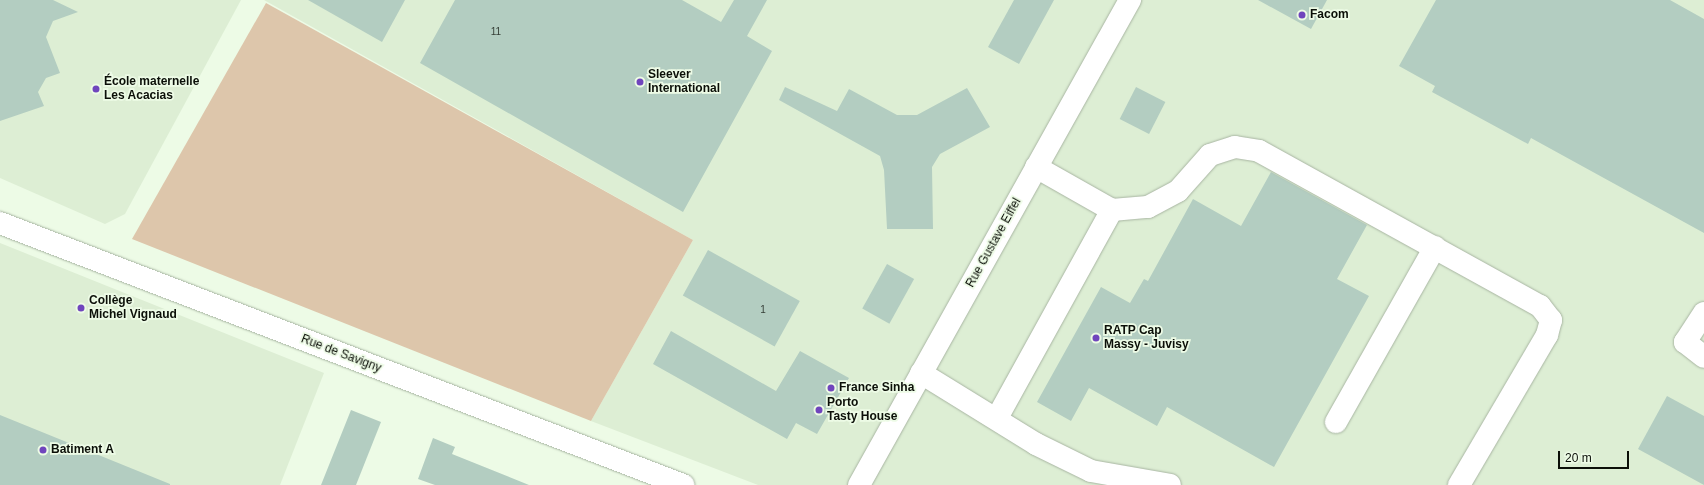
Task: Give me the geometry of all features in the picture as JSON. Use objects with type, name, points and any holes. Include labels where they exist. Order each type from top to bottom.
[{"type":"street","name":"Rue Gustave Eiffel","points":[[859,485],[1130,0]]},
{"type":"street","points":[[1036,167],[1112,210],[1148,207],[1178,191],[1210,155],[1235,147],[1259,151],[1540,306],[1551,320],[1546,335],[1459,485]]},
{"type":"street","points":[[997,418],[1112,210]]},
{"type":"street","name":"Rue de Savigny","points":[[0,223],[683,485]]},
{"type":"street","points":[[1336,422],[1435,247]]},
{"type":"street","points":[[1704,313],[1685,342],[1704,357]]},
{"type":"street","points":[[921,373],[997,418],[1036,444],[1091,472],[1170,485]]},
{"type":"shaded area","name":"École maternelle Les Acacias","points":[[0,0],[241,0],[125,214],[105,224],[0,178]]},
{"type":"shaded area","points":[[264,0],[1704,0],[1704,485],[758,485],[591,421],[693,240]]},
{"type":"shaded area","points":[[266,3],[693,240],[591,421],[132,239]]},
{"type":"shaded area","name":"Collège Michel Vignaud","points":[[0,243],[324,373],[280,485],[0,485]]},
{"type":"building","points":[[0,0],[53,0],[78,12],[53,21],[46,37],[60,73],[46,78],[38,92],[44,106],[0,121]]},
{"type":"building","points":[[308,0],[405,0],[382,42]]},
{"type":"building","name":"Sleever International","points":[[455,0],[682,0],[721,22],[734,0],[767,0],[747,36],[772,51],[683,212],[420,63]]},
{"type":"building","points":[[1014,0],[1054,0],[1019,64],[988,47]]},
{"type":"building","name":"Facom","points":[[1258,0],[1327,0],[1311,29]]},
{"type":"building","points":[[1436,0],[1670,0],[1704,19],[1704,233],[1531,138],[1528,144],[1432,92],[1435,86],[1399,66]]},
{"type":"building","points":[[785,87],[837,111],[849,89],[897,115],[917,115],[967,88],[990,127],[940,154],[932,167],[933,229],[887,229],[884,170],[880,156],[779,100]]},
{"type":"building","points":[[1136,87],[1165,102],[1149,134],[1120,119]]},
{"type":"building","points":[[1271,172],[1367,225],[1337,279],[1369,296],[1274,467],[1167,407],[1157,426],[1089,388],[1071,421],[1037,402],[1101,287],[1130,303],[1144,279],[1148,281],[1193,199],[1241,226]]},
{"type":"building","points":[[708,250],[800,301],[775,346],[683,295]]},
{"type":"building","points":[[887,264],[914,279],[889,324],[862,309]]},
{"type":"building","points":[[671,331],[776,391],[800,351],[849,378],[817,434],[796,423],[787,439],[653,364]]},
{"type":"building","points":[[1667,396],[1704,416],[1704,485],[1638,449]]},
{"type":"building","points":[[351,410],[381,422],[356,485],[321,485]]},
{"type":"building","name":"Batiment A","points":[[0,415],[170,484],[170,485],[0,485]]},
{"type":"building","points":[[433,438],[455,447],[452,454],[529,485],[435,485],[418,479]]},
{"type":"place","name":"Facom","points":[[1302,15]]},
{"type":"place","name":"Sleever International","points":[[640,82]]},
{"type":"place","name":"École maternelle Les Acacias","points":[[96,89]]},
{"type":"place","name":"Collège Michel Vignaud","points":[[81,308]]},
{"type":"place","name":"RATP Cap Massy - Juvisy","points":[[1096,338]]},
{"type":"place","name":"France Sinha","points":[[831,388]]},
{"type":"place","name":"Porto Tasty House","points":[[819,410]]},
{"type":"place","name":"Batiment A","points":[[43,450]]}]
